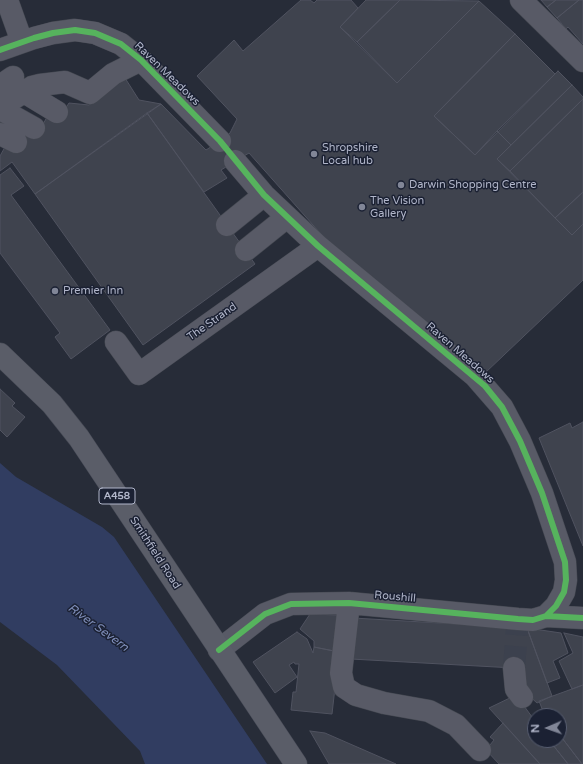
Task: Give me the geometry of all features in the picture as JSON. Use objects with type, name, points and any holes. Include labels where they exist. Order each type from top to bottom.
[{"type":"main road","name":"Smithfield Road","points":[[0,354],[52,404],[79,438],[296,764]]},
{"type":"street","points":[[7,0],[10,74],[28,129]]},
{"type":"street","points":[[521,0],[581,60]]},
{"type":"street","name":"Raven Meadows","points":[[10,74],[53,33],[75,30],[95,32],[121,44],[140,60],[220,141]]},
{"type":"street","points":[[10,74],[53,33]]},
{"type":"street","points":[[10,74],[65,82],[90,93],[113,74],[140,60]]},
{"type":"street","points":[[10,74],[49,92],[28,129]]},
{"type":"street","points":[[0,121],[28,129]]},
{"type":"street","name":"Raven Meadows","points":[[235,162],[286,217],[318,246],[475,376],[502,407],[520,440],[542,493],[565,562],[566,580],[564,592],[561,600],[546,616]]},
{"type":"street","points":[[227,225],[264,195]]},
{"type":"street","points":[[246,250],[286,217]]},
{"type":"street","name":"The Strand","points":[[116,342],[138,374],[318,246]]},
{"type":"street","points":[[349,603],[341,673],[344,687],[356,695],[384,703],[429,711],[456,725],[480,750]]},
{"type":"street","name":"Roushill","points":[[219,650],[265,614],[291,604],[349,603],[517,623],[546,616],[583,618]]},
{"type":"street","points":[[514,668],[516,689],[522,697]]},
{"type":"water","name":"River Severn","points":[[0,463],[16,477],[102,527],[114,537],[267,764],[145,764],[140,751],[57,665],[0,622]]},
{"type":"building","name":"Darwin Shopping Centre","points":[[301,0],[310,0],[314,3],[317,0],[351,0],[358,8],[340,27],[397,83],[479,1],[515,34],[434,116],[475,155],[497,131],[511,145],[497,159],[572,235],[583,224],[583,280],[485,373],[329,243],[249,153],[221,170],[227,178],[204,192],[147,113],[161,104],[206,150],[220,141],[230,133],[237,119],[197,76],[234,40],[243,51]]},
{"type":"building","points":[[366,0],[400,0],[357,42],[340,27]]},
{"type":"building","points":[[400,0],[479,1],[397,83],[357,42]]},
{"type":"building","points":[[541,0],[556,0],[547,7]]},
{"type":"building","points":[[556,0],[579,0],[557,18],[547,7]]},
{"type":"building","points":[[579,0],[583,0],[583,44],[568,27],[566,29],[557,18]]},
{"type":"building","points":[[515,34],[555,74],[475,155],[434,116]]},
{"type":"building","points":[[558,71],[572,85],[511,145],[497,131]]},
{"type":"building","points":[[125,78],[139,100],[161,104],[35,194],[12,162],[0,171],[0,156],[5,147],[19,144],[26,133],[41,128],[47,117],[63,112],[69,103],[89,105]]},
{"type":"building","points":[[572,85],[583,97],[583,99],[510,171],[497,159]]},
{"type":"building","points":[[583,99],[583,192],[555,218],[510,171]]},
{"type":"building","points":[[147,113],[255,264],[143,345],[35,194]]},
{"type":"building","name":"Premier Inn","points":[[10,168],[24,186],[11,195],[110,330],[71,359],[55,337],[60,333],[0,253],[0,175]]},
{"type":"building","points":[[583,192],[583,224],[572,235],[555,218]]},
{"type":"building","points":[[0,389],[15,403],[12,406],[25,417],[7,437],[0,430]]},
{"type":"building","points":[[583,422],[583,546],[539,438],[570,423],[572,428]]},
{"type":"building","points":[[310,614],[338,615],[339,652],[314,647],[314,641],[300,629]]},
{"type":"building","points":[[353,618],[527,628],[552,696],[537,703],[526,693],[514,668],[351,659]]},
{"type":"building","points":[[527,628],[561,633],[568,653],[553,661],[560,678],[547,683]]},
{"type":"building","points":[[297,632],[307,639],[313,653],[314,647],[339,652],[332,714],[291,710],[293,692],[296,692],[299,664],[295,664],[294,662],[289,665],[297,677],[275,693],[253,662]]},
{"type":"building","points":[[564,633],[583,637],[583,685],[572,689],[559,661],[573,653]]},
{"type":"building","points":[[583,685],[583,764],[567,744],[567,708],[542,708],[539,701]]},
{"type":"building","points":[[516,695],[527,710],[527,748],[555,748],[568,764],[540,764],[489,708]]},
{"type":"building","points":[[503,723],[540,764],[499,764],[486,750],[494,740],[490,737]]},
{"type":"building","points":[[310,731],[325,733],[396,764],[329,764]]},
{"type":"building","points":[[567,744],[582,764],[568,764],[555,748],[567,748]]},
{"type":"tunnel","points":[[514,668],[517,628]]},
{"type":"cycle path","points":[[0,50],[34,38],[53,33],[75,30],[95,33],[121,44],[141,60],[220,141],[264,195],[318,246],[485,386],[502,407],[520,441],[542,493],[565,562],[566,580],[564,592],[556,606],[546,616]]},
{"type":"cycle path","points":[[219,650],[265,614],[291,604],[349,603],[533,620],[546,616],[583,618]]},
{"type":"place","name":"Shropshire Local hub","points":[[314,154]]},
{"type":"place","name":"Darwin Shopping Centre","points":[[401,185]]},
{"type":"place","name":"The Vision Gallery","points":[[362,207]]},
{"type":"place","name":"Premier Inn","points":[[55,291]]}]
